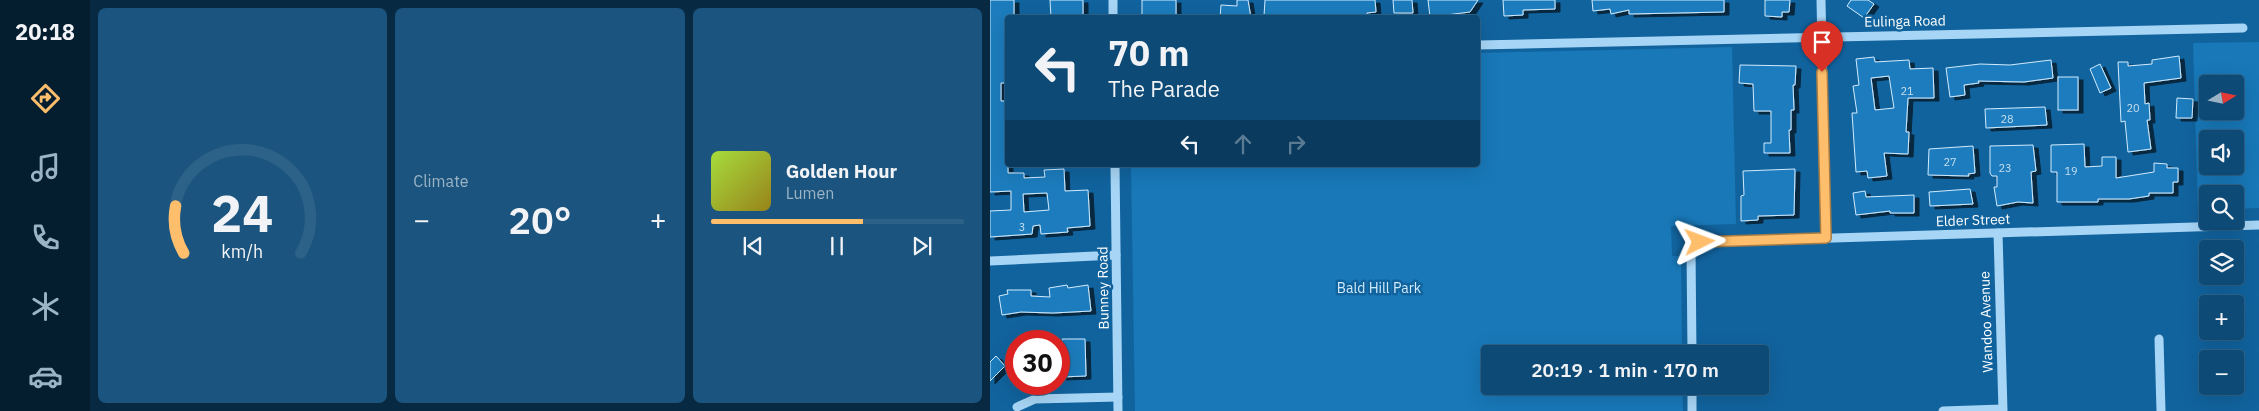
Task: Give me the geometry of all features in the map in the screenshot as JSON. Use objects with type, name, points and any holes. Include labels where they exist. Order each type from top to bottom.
[{"type":"street","points":[[1113,0],[1114,15]]},
{"type":"street","points":[[1821,0],[1826,238]]},
{"type":"street","name":"Eulinga Road","points":[[1480,45],[2243,28]]},
{"type":"street","name":"Bunney Road","points":[[1115,167],[1118,411]]},
{"type":"street","name":"Elder Street","points":[[1692,345],[1691,249],[1696,243],[2259,226]]},
{"type":"street","name":"Wandoo Avenue","points":[[1998,233],[2002,410]]},
{"type":"street","points":[[990,261],[1116,255]]},
{"type":"street","points":[[2159,339],[2161,411]]},
{"type":"street","points":[[1692,395],[1692,411]]},
{"type":"street","points":[[1017,407],[1035,399],[1118,397]]},
{"type":"street","points":[[1943,411],[2002,410]]},
{"type":"green space","points":[[2259,42],[2259,208],[2244,209],[2244,185],[2199,185],[2198,210],[2193,43]]},
{"type":"green space","name":"Bald Hill Park","points":[[1732,47],[1736,224],[1671,226],[1672,256],[1681,256],[1682,345],[1481,345],[1481,395],[1682,395],[1683,411],[1135,411],[1131,167],[1480,167],[1480,53]]},
{"type":"building","points":[[990,0],[1014,0],[1014,15],[1005,15],[1005,83],[1001,83],[1001,101],[1005,101],[1005,167],[1008,167],[1008,173],[1024,173],[1024,178],[1045,177],[1044,170],[1064,169],[1065,191],[1088,190],[1090,226],[1067,228],[1068,232],[1041,234],[1040,225],[1033,226],[1032,234],[990,237],[990,211],[1011,210],[1011,191],[990,192]],"holes":[[[1047,193],[1049,210],[1024,212],[1023,194]]]},
{"type":"building","points":[[1050,0],[1083,0],[1083,15],[1051,15]]},
{"type":"building","points":[[1142,0],[1176,0],[1176,15],[1142,15]]},
{"type":"building","points":[[1237,0],[1248,0],[1250,15],[1220,15],[1221,5],[1237,6]]},
{"type":"building","points":[[1265,0],[1375,0],[1376,12],[1367,13],[1367,15],[1264,15]]},
{"type":"building","points":[[1393,0],[1412,0],[1413,13],[1394,13]]},
{"type":"building","points":[[1428,0],[1478,0],[1470,12],[1430,15]]},
{"type":"building","points":[[1503,0],[1555,0],[1555,9],[1523,10],[1523,15],[1504,16]]},
{"type":"building","points":[[1592,0],[1724,0],[1724,12],[1629,14],[1629,10],[1611,14],[1610,9],[1593,11]]},
{"type":"building","points":[[1765,0],[1790,0],[1789,12],[1782,12],[1782,17],[1765,16]]},
{"type":"building","points":[[1851,0],[1868,0],[1874,4],[1864,18],[1847,6]]},
{"type":"building","points":[[2179,56],[2181,78],[2144,83],[2145,104],[2149,103],[2150,120],[2147,120],[2151,149],[2128,152],[2125,121],[2121,122],[2118,62],[2128,62],[2128,66],[2152,64],[2152,60]]},
{"type":"building","points":[[1874,57],[1875,62],[1909,60],[1910,69],[1933,68],[1934,98],[1908,98],[1906,132],[1909,132],[1908,154],[1884,153],[1887,176],[1868,178],[1867,171],[1856,172],[1852,113],[1857,113],[1853,86],[1859,85],[1856,59]],"holes":[[[1889,76],[1894,108],[1875,110],[1871,78]]]},
{"type":"building","points":[[2051,60],[2053,78],[2024,82],[1978,81],[1979,83],[1964,85],[1965,95],[1950,97],[1946,68],[1980,64],[2010,65]]},
{"type":"building","points":[[2100,64],[2111,88],[2100,93],[2090,69]]},
{"type":"building","points":[[1740,65],[1796,66],[1795,85],[1793,85],[1794,110],[1791,110],[1791,130],[1789,130],[1790,153],[1764,153],[1764,143],[1771,143],[1771,111],[1754,111],[1753,84],[1739,83]]},
{"type":"building","points":[[2058,77],[2078,77],[2078,110],[2058,110]]},
{"type":"building","points":[[2177,98],[2193,99],[2192,118],[2176,118]]},
{"type":"building","points":[[2045,107],[2047,125],[1986,128],[1985,109]]},
{"type":"building","points":[[2084,144],[2085,167],[2102,166],[2102,157],[2116,157],[2116,178],[2154,172],[2154,163],[2167,164],[2167,168],[2178,168],[2178,182],[2173,182],[2173,193],[2149,193],[2149,196],[2129,199],[2098,199],[2098,202],[2057,202],[2057,172],[2051,172],[2051,145]]},
{"type":"building","points":[[2033,145],[2036,171],[2031,172],[2033,203],[2018,202],[1997,206],[1994,187],[1997,187],[1997,176],[1992,176],[1990,173],[1990,146]]},
{"type":"building","points":[[1973,146],[1975,173],[1968,174],[1969,176],[1928,175],[1929,149]]},
{"type":"building","points":[[1795,169],[1794,215],[1758,216],[1758,220],[1741,221],[1741,196],[1744,195],[1743,171]]},
{"type":"building","points":[[1970,189],[1973,204],[1930,206],[1929,192]]},
{"type":"building","points":[[1865,191],[1866,197],[1914,195],[1914,213],[1890,213],[1890,211],[1856,215],[1853,193]]},
{"type":"building","points":[[1067,285],[1068,288],[1088,285],[1091,311],[1021,312],[1002,315],[999,296],[1008,294],[1007,290],[1031,290],[1031,296],[1050,297],[1049,288]]},
{"type":"building","points":[[1070,339],[1085,339],[1086,376],[1070,377]]},
{"type":"building","points":[[996,356],[1005,366],[990,381],[990,362]]},
{"type":"route","points":[[1700,242],[1826,238],[1822,72]]}]
